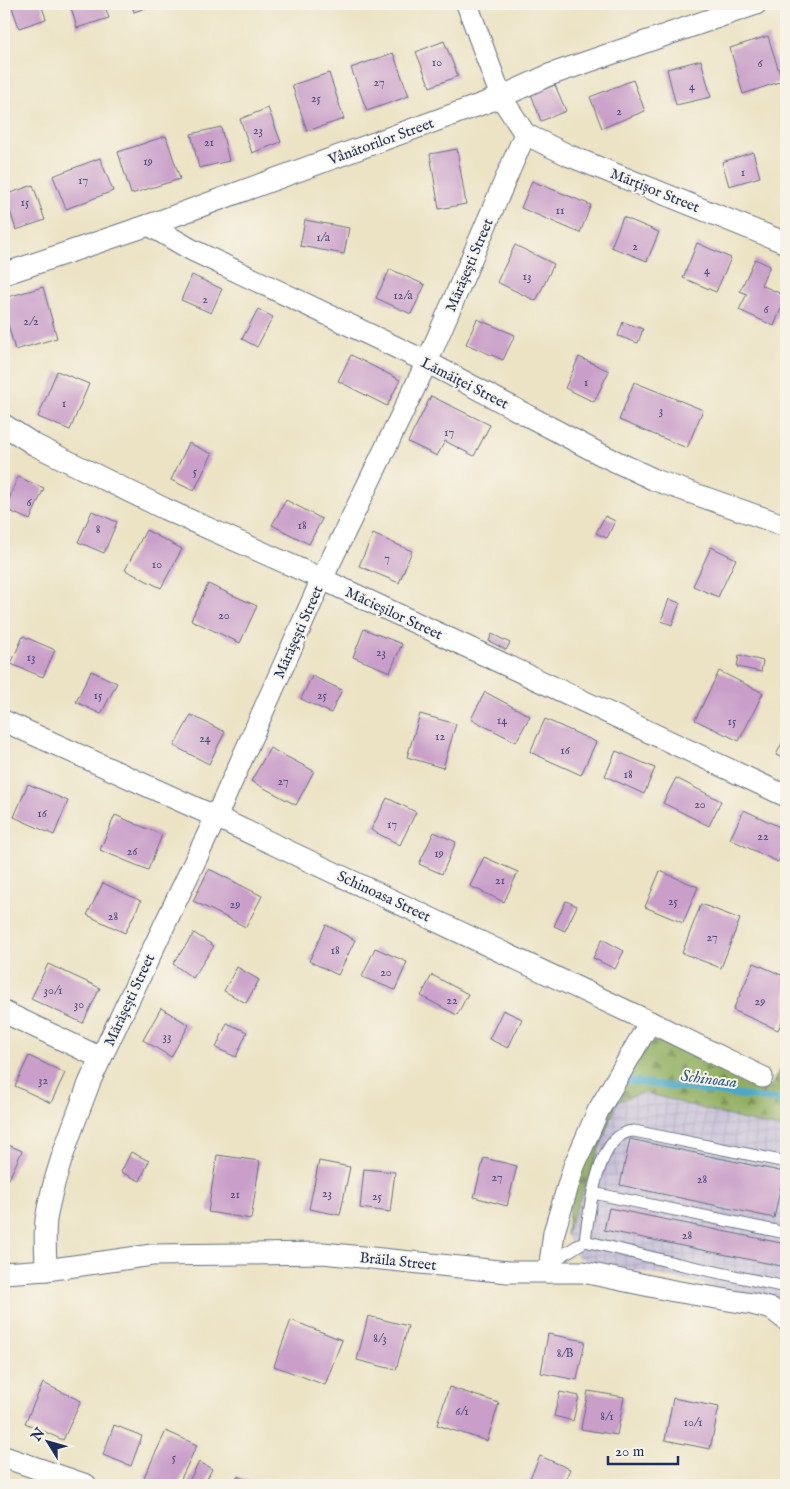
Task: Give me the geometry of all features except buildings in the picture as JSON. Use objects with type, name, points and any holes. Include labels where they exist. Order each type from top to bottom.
[{"type":"street","points":[[467,4],[501,97],[525,134]]},
{"type":"street","name":"Vânătorilor Street","points":[[4,274],[149,225],[501,97],[549,76],[756,4]]},
{"type":"street","name":"Mărțișor Street","points":[[525,134],[570,156],[786,243]]},
{"type":"street","name":"Mărășești Street","points":[[46,1270],[46,1221],[54,1184],[90,1081],[216,817],[322,580],[427,362],[525,134]]},
{"type":"street","name":"Lămăiței Street","points":[[149,225],[192,250],[427,362],[600,454],[655,480],[786,526]]},
{"type":"street","name":"Măcieșilor Street","points":[[4,425],[35,445],[165,509],[786,796]]},
{"type":"street","name":"Schinoasa Street","points":[[4,721],[216,817],[650,1022],[762,1077]]},
{"type":"street","points":[[4,1012],[101,1058]]},
{"type":"street","points":[[549,1267],[554,1232],[574,1166],[598,1111],[650,1022]]},
{"type":"street","name":"Brăila Street","points":[[4,1272],[46,1270],[152,1255],[324,1253],[508,1272],[549,1267],[772,1308],[786,1320]]},
{"type":"street","points":[[4,1457],[86,1485]]},
{"type":"lane","points":[[549,1267],[585,1241],[593,1193],[603,1160],[611,1143],[623,1133],[629,1131],[786,1162]]},
{"type":"lane","points":[[593,1193],[786,1233]]},
{"type":"lane","points":[[585,1241],[786,1287]]},
{"type":"shaded area","points":[[643,1092],[786,1130],[786,1302],[579,1258],[566,1235],[617,1102]]},
{"type":"green space","points":[[657,1039],[769,1090],[779,1070],[786,1073],[786,1130],[643,1092],[617,1102],[566,1235],[571,1198],[597,1123],[636,1057]]},
{"type":"waterway","name":"Schinoasa","points":[[628,1081],[786,1101]]}]
